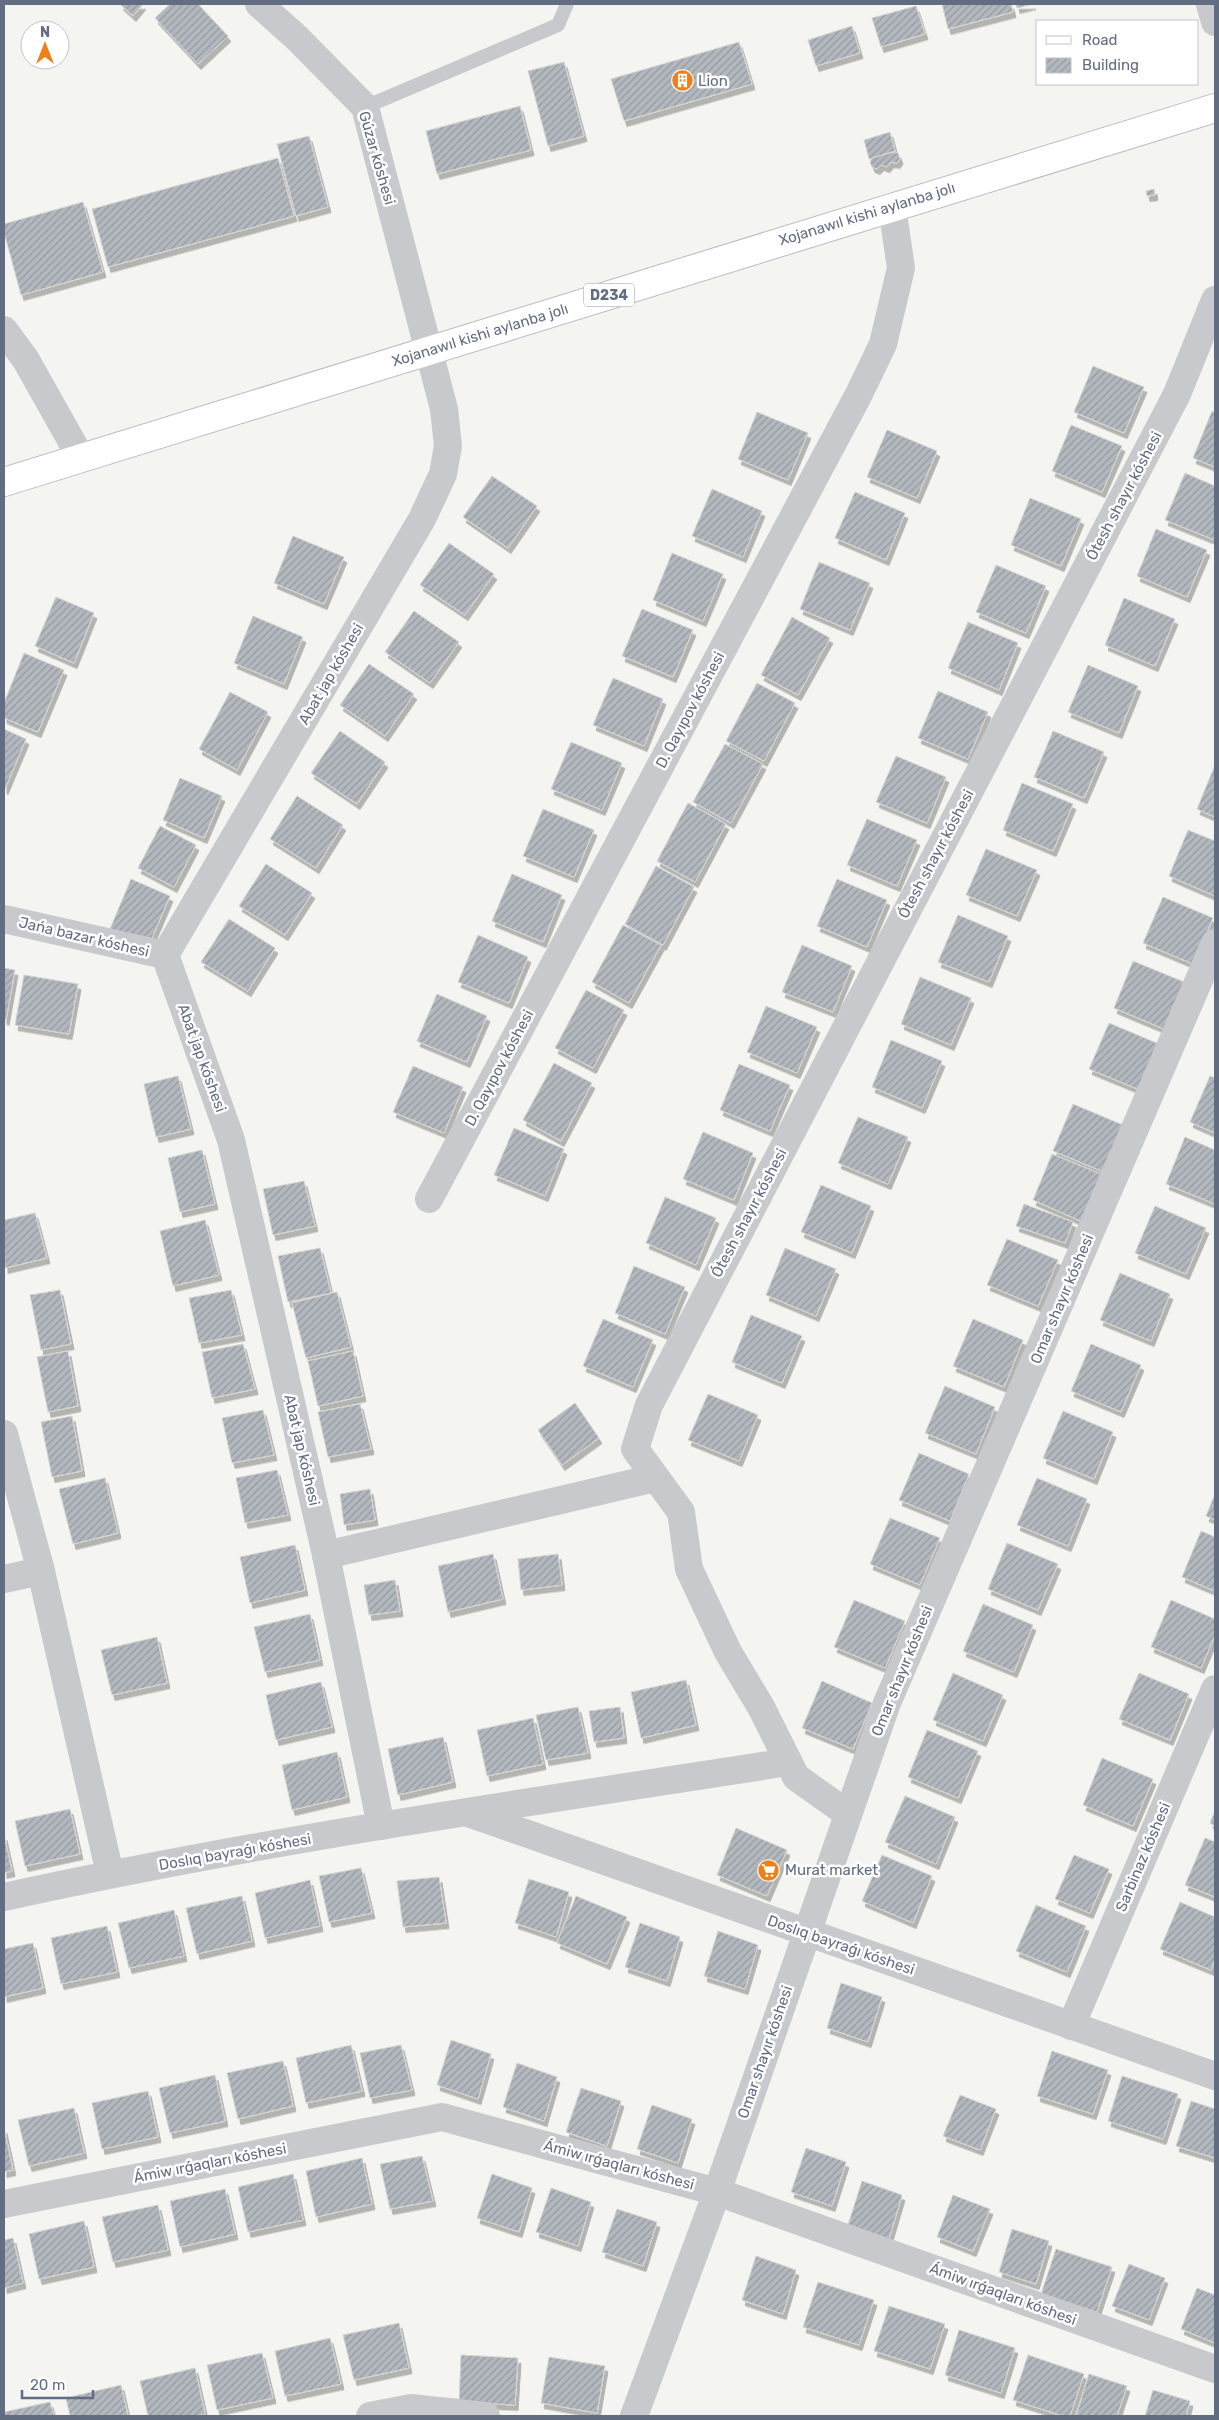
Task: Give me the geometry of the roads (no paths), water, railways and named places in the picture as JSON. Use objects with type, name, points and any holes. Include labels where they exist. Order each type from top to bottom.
[{"type":"main road","name":"Xojanawıl kishi aylanba jolı","points":[[4,482],[892,206],[1215,108]]},
{"type":"street","name":"Gúzar kóshesi","points":[[259,4],[297,38],[364,107],[429,351]]},
{"type":"street","name":"D. Qayıpov kóshesi","points":[[429,1199],[854,403],[883,344],[901,268],[892,206]]},
{"type":"street","name":"Ótesh shayır kóshesi","points":[[656,1478],[634,1450],[649,1405],[1177,394],[1215,300]]},
{"type":"street","points":[[4,330],[26,360],[81,458]]},
{"type":"street","name":"Abat jap kóshesi","points":[[381,1826],[326,1555],[231,1140],[165,955],[422,519],[443,474],[448,446],[444,409],[429,351]]},
{"type":"street","name":"Jańa bazar kóshesi","points":[[4,919],[165,955]]},
{"type":"street","name":"Omar shayır kóshesi","points":[[634,2416],[717,2192],[887,1702],[1215,943]]},
{"type":"street","points":[[4,1434],[41,1571],[110,1874]]},
{"type":"street","points":[[326,1555],[656,1478],[680,1512],[689,1569],[716,1627],[728,1652],[761,1706],[796,1777],[848,1814]]},
{"type":"street","points":[[4,1579],[41,1571]]},
{"type":"street","name":"Sarbinaz kóshesi","points":[[1071,2026],[1215,1688]]},
{"type":"street","name":"Doslıq bayraǵı kóshesi","points":[[4,1897],[110,1874],[381,1826],[788,1762]]},
{"type":"street","name":"Doslıq bayraǵı kóshesi","points":[[467,1813],[1215,2076]]},
{"type":"street","name":"Ámiw ırǵaqları kóshesi","points":[[4,2204],[442,2117],[717,2192],[1215,2369]]},
{"type":"street","points":[[370,2416],[411,2408],[486,2416]]},
{"type":"lane","points":[[364,107],[558,25],[566,4]]},
{"type":"place","name":"Lion","points":[[682,81]]},
{"type":"place","name":"Murat market","points":[[769,1870]]}]
